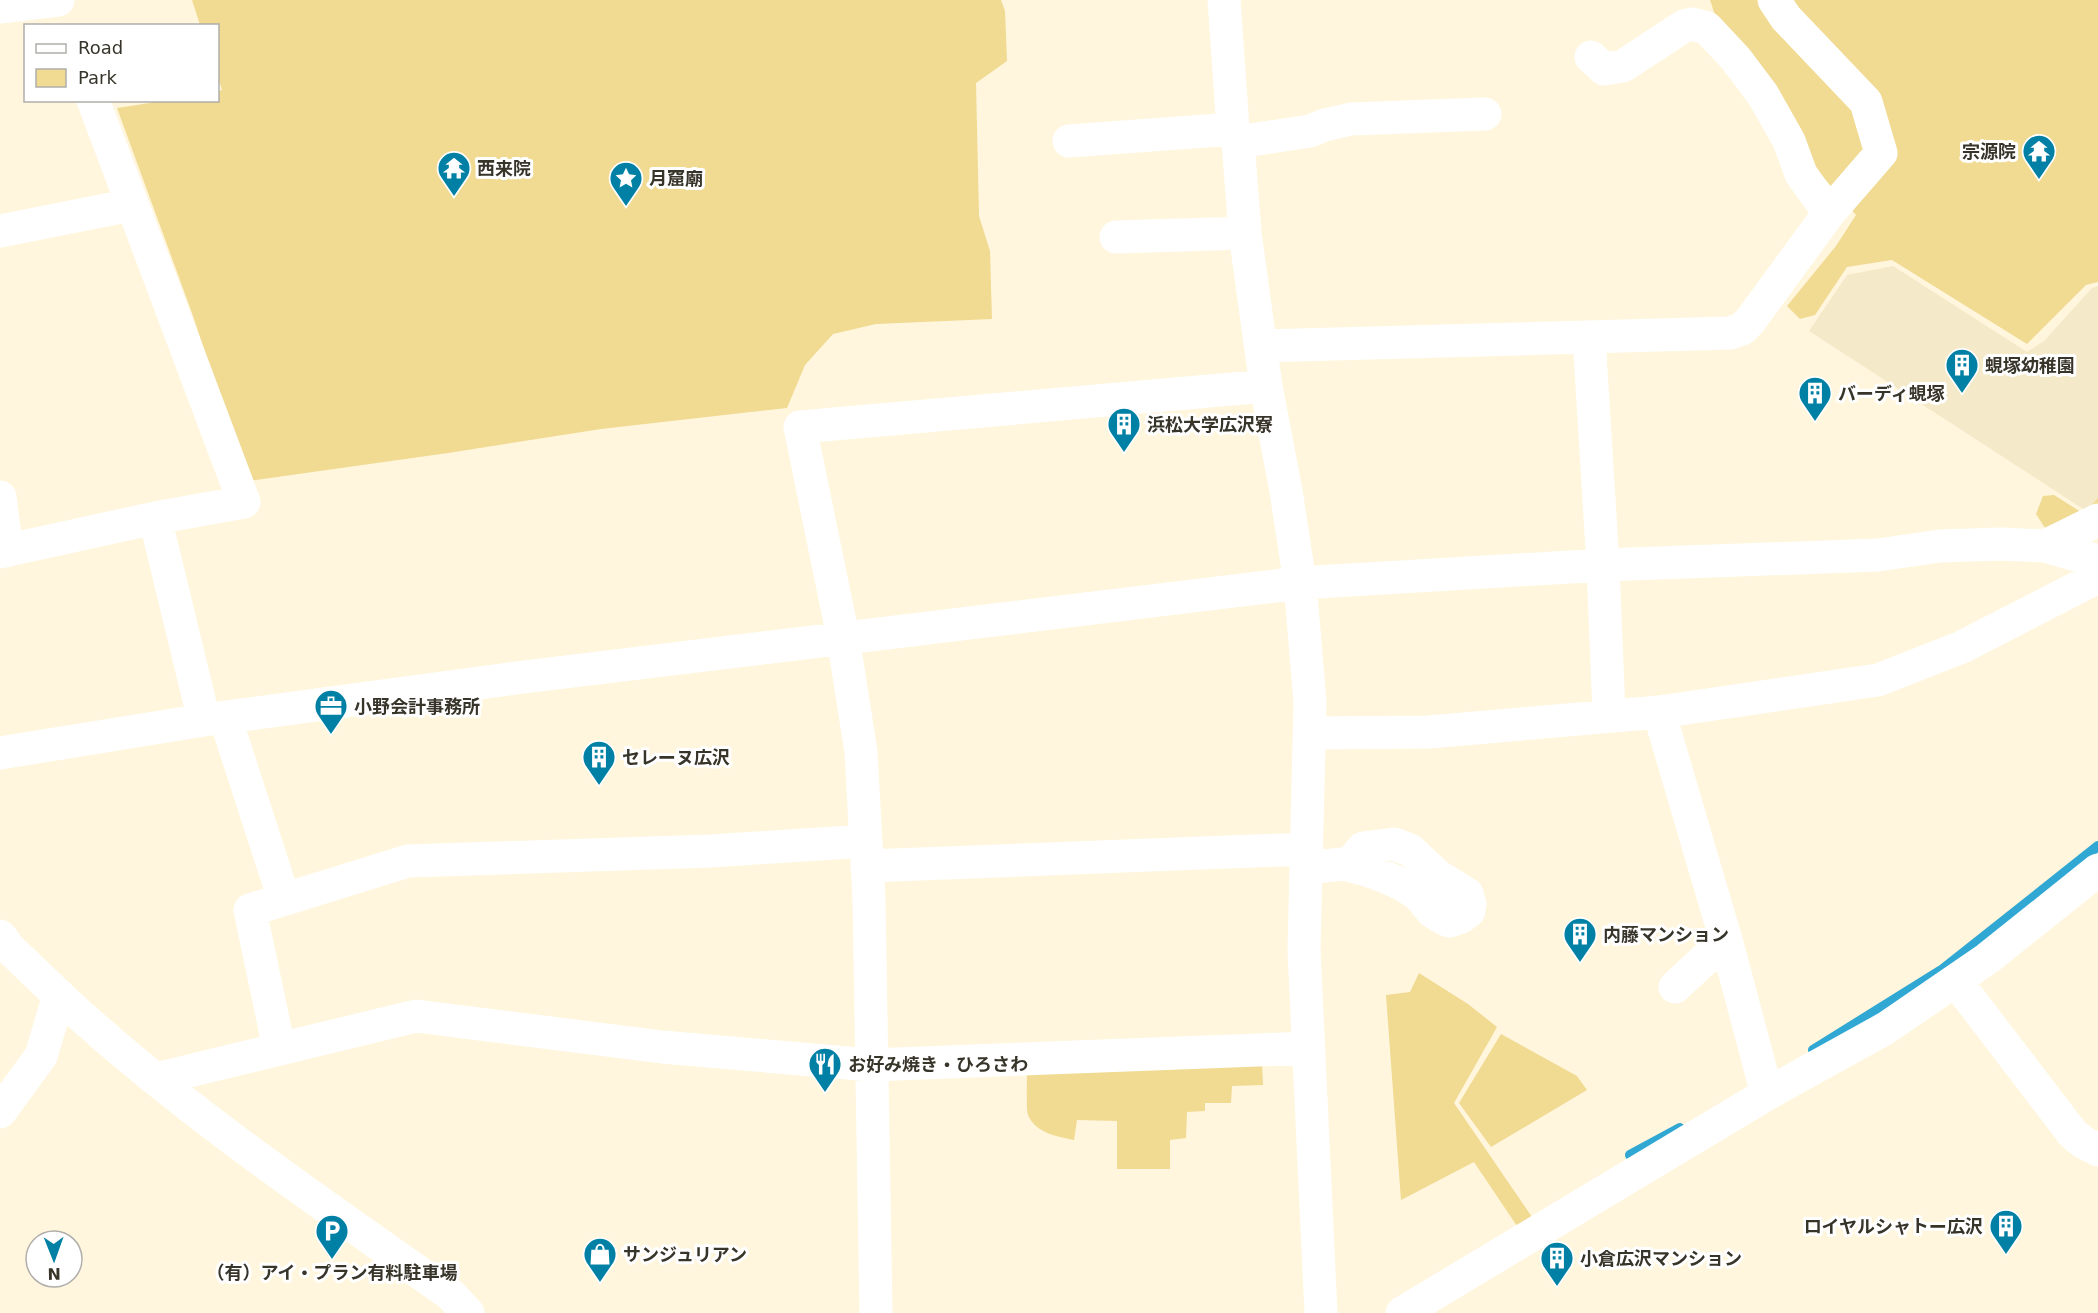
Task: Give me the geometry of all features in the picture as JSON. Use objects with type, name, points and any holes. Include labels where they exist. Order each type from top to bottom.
[{"type":"street","points":[[0,7],[58,0],[65,24]]},
{"type":"street","points":[[1224,0],[1245,232],[1266,387],[1286,491],[1299,583],[1311,702],[1304,950],[1321,1313]]},
{"type":"street","points":[[1262,346],[1730,333],[1742,328],[1750,321],[1829,213],[1881,153],[1866,102],[1786,18],[1774,0]]},
{"type":"street","points":[[1591,57],[1604,69],[1623,66],[1684,26],[1692,24],[1707,28],[1736,59],[1763,96],[1789,141],[1801,174],[1829,213]]},
{"type":"street","points":[[0,497],[4,552],[155,518],[244,502],[94,102]]},
{"type":"street","points":[[1069,141],[1235,136],[1310,131],[1351,119],[1485,114]]},
{"type":"street","points":[[0,231],[131,205]]},
{"type":"street","points":[[1116,237],[1245,232]]},
{"type":"street","points":[[1589,337],[1604,565],[1609,715]]},
{"type":"street","points":[[876,1313],[866,854],[861,752],[843,637],[800,428],[1266,387]]},
{"type":"street","points":[[155,518],[214,719],[284,899]]},
{"type":"street","points":[[2045,546],[2098,520]]},
{"type":"street","points":[[0,753],[214,719],[532,676],[1299,583],[1604,565],[1878,555],[1940,546],[2001,543],[2045,546],[2098,561]]},
{"type":"street","points":[[1310,733],[1429,732],[1659,712],[1878,680],[1962,647],[2098,578]]},
{"type":"street","points":[[1659,712],[1728,947],[1767,1094]]},
{"type":"street","points":[[279,1048],[250,910],[408,861],[711,851],[1307,859],[1349,865]]},
{"type":"street","points":[[1402,1313],[1767,1094],[1886,1028],[1956,981],[2098,870]]},
{"type":"street","points":[[0,936],[89,1023],[156,1079],[243,1147],[451,1295],[468,1313]]},
{"type":"street","points":[[1674,987],[1705,959],[1728,947]]},
{"type":"street","points":[[1956,981],[2073,1134],[2098,1150]]},
{"type":"street","points":[[0,1112],[42,1056],[59,995]]},
{"type":"street","points":[[156,1079],[416,1016],[662,1047],[871,1065],[1308,1048]]},
{"type":"shaded area","points":[[1893,266],[2027,352],[2044,341],[2092,288],[2098,286],[2098,512],[2094,516],[1809,331],[1847,275]]},
{"type":"green space","points":[[192,0],[1001,0],[1005,11],[1007,61],[976,83],[979,216],[990,251],[992,319],[876,324],[833,334],[805,365],[787,408],[601,429],[248,481],[192,313],[117,108],[156,102],[219,102],[219,91],[222,90],[219,80],[219,24],[200,24]]},
{"type":"green space","points":[[1710,0],[2098,0],[2098,282],[2086,285],[2027,344],[1892,260],[1847,267],[1815,315],[1800,319],[1787,306],[1836,246],[1856,215],[1817,170],[1715,15]]},
{"type":"green space","points":[[2054,495],[2084,514],[2098,498],[2098,529],[2049,534],[2036,514],[2043,496]]},
{"type":"green space","points":[[1419,973],[1468,1004],[1497,1027],[1454,1103],[1532,1217],[1517,1226],[1474,1162],[1401,1200],[1386,995],[1410,992]]},
{"type":"green space","points":[[1501,1034],[1577,1076],[1587,1090],[1491,1147],[1459,1103]]},
{"type":"green space","points":[[1262,1063],[1263,1085],[1232,1086],[1231,1103],[1205,1103],[1205,1111],[1187,1112],[1186,1138],[1170,1140],[1170,1169],[1117,1169],[1117,1121],[1077,1120],[1074,1140],[1055,1136],[1042,1130],[1031,1121],[1028,1115],[1027,1071]]},
{"type":"waterway","points":[[1813,1050],[1943,969],[2098,846]]},
{"type":"waterway","points":[[1630,1155],[1680,1128]]},
{"type":"place","name":"宗源院","points":[[2039,180]]},
{"type":"place","name":"西来院","points":[[454,197]]},
{"type":"place","name":"月窟廟","points":[[626,207]]},
{"type":"place","name":"蜆塚幼稚園","points":[[1962,394]]},
{"type":"place","name":"バーディ蜆塚","points":[[1815,422]]},
{"type":"place","name":"浜松大学広沢寮","points":[[1124,453]]},
{"type":"place","name":"小野会計事務所","points":[[331,735]]},
{"type":"place","name":"セレーヌ広沢","points":[[599,786]]},
{"type":"place","name":"内藤マンション","points":[[1580,963]]},
{"type":"place","name":"お好み焼き・ひろさわ","points":[[825,1093]]},
{"type":"place","name":"ロイヤルシャトー広沢","points":[[2006,1255]]},
{"type":"place","name":"（有）アイ・プラン有料駐車場","points":[[332,1260]]},
{"type":"place","name":"サンジュリアン","points":[[600,1283]]},
{"type":"place","name":"小倉広沢マンション","points":[[1557,1287]]}]
